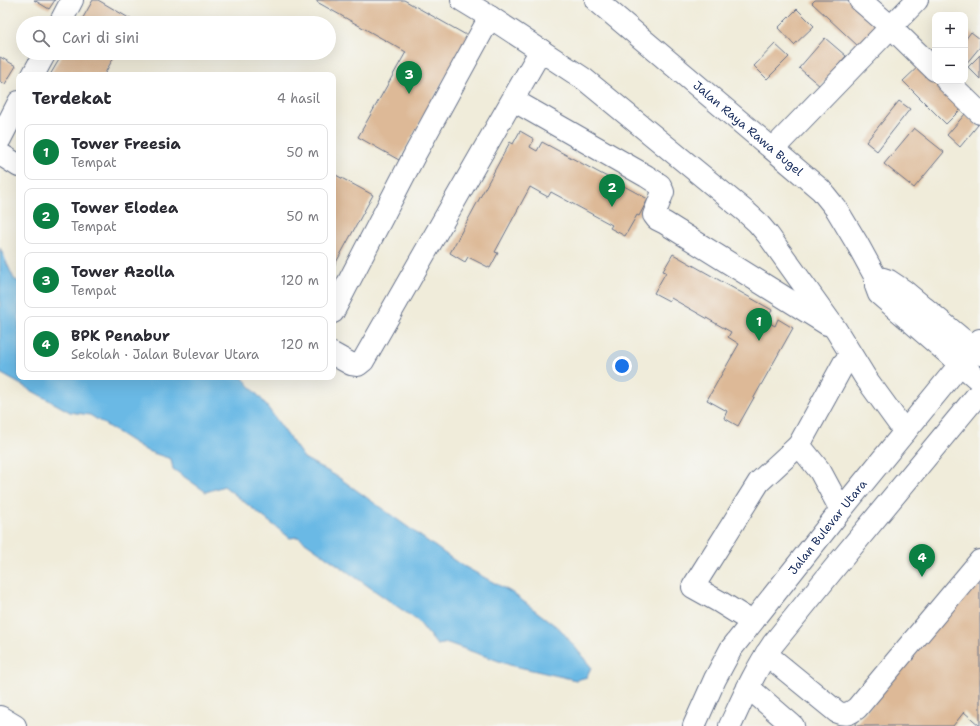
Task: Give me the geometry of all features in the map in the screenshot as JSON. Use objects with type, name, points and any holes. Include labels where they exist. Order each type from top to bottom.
[{"type":"street","points":[[64,16],[72,0]]},
{"type":"street","points":[[462,0],[584,79],[757,222],[768,235],[836,330],[865,377],[905,432]]},
{"type":"street","name":"Jalan Raya Rawa Bugel","points":[[596,0],[821,190],[837,210],[858,245],[876,278],[876,286],[879,294],[973,352],[980,381]]},
{"type":"street","points":[[860,0],[891,27],[932,67]]},
{"type":"street","points":[[773,149],[916,0]]},
{"type":"street","points":[[336,306],[415,154],[490,17]]},
{"type":"street","points":[[336,356],[351,364],[358,365],[364,361],[541,50]]},
{"type":"street","points":[[35,72],[41,60]]},
{"type":"street","points":[[950,84],[980,113]]},
{"type":"street","points":[[513,100],[660,185],[663,192],[654,215],[657,219],[836,330]]},
{"type":"street","points":[[0,139],[16,108]]},
{"type":"street","points":[[0,154],[16,164]]},
{"type":"street","name":"Jalan Bulevar Utara","points":[[694,726],[731,649],[841,510],[973,352]]},
{"type":"street","points":[[752,622],[693,587],[759,482],[799,445],[844,363]]},
{"type":"street","points":[[730,726],[748,687],[766,654],[836,566],[980,392]]},
{"type":"street","points":[[799,445],[820,471],[841,510]]},
{"type":"street","points":[[766,654],[837,712],[843,714],[851,712],[857,708],[980,560]]},
{"type":"street","points":[[748,687],[793,726]]},
{"type":"street","points":[[0,718],[16,726]]},
{"type":"water","points":[[0,248],[14,279],[16,280],[16,380],[245,380],[263,401],[304,458],[338,477],[458,563],[511,592],[561,630],[591,667],[587,677],[576,680],[510,665],[448,643],[437,645],[418,621],[298,537],[290,538],[224,486],[206,492],[173,469],[171,459],[147,451],[90,415],[70,412],[0,373]]},
{"type":"building","points":[[34,0],[55,0],[49,9]]},
{"type":"building","points":[[93,0],[98,0],[125,16],[84,16]]},
{"type":"building","points":[[317,0],[404,0],[468,36],[399,160],[358,137],[406,52],[317,2]]},
{"type":"building","points":[[815,0],[854,0],[880,24],[859,47],[812,3]]},
{"type":"building","points":[[797,9],[814,26],[794,45],[778,28]]},
{"type":"building","points":[[971,32],[980,39],[980,47],[968,61],[968,48],[968,36]]},
{"type":"building","points":[[825,38],[846,56],[820,86],[799,68]]},
{"type":"building","points":[[775,44],[789,57],[767,79],[754,66]]},
{"type":"building","points":[[980,55],[980,79],[968,67]]},
{"type":"building","points":[[0,57],[16,66],[5,84],[0,81]]},
{"type":"building","points":[[59,60],[112,60],[106,72],[52,72]]},
{"type":"building","points":[[922,63],[932,72],[932,84],[944,84],[965,105],[946,124],[903,81]]},
{"type":"building","points":[[899,101],[910,109],[877,151],[866,142]]},
{"type":"building","points":[[965,114],[978,125],[960,147],[947,135]]},
{"type":"building","points":[[914,128],[944,152],[914,188],[884,164]]},
{"type":"building","points":[[520,131],[534,139],[530,147],[537,151],[542,142],[648,199],[639,216],[637,215],[625,236],[610,228],[612,225],[551,192],[548,197],[530,187],[495,252],[498,253],[490,268],[468,257],[465,262],[450,253],[510,142],[513,144]]},
{"type":"building","points":[[336,175],[373,195],[336,263]]},
{"type":"building","points":[[673,254],[772,310],[766,321],[775,326],[778,319],[793,328],[738,426],[724,418],[727,411],[707,400],[739,344],[728,337],[731,332],[671,298],[669,301],[654,293],[666,272],[663,271]]},
{"type":"building","points":[[980,575],[980,726],[964,712],[953,726],[854,726]]},
{"type":"place","name":"Tower Azolla","points":[[409,94]]},
{"type":"place","name":"Tower Elodea","points":[[612,207]]},
{"type":"place","name":"Tower Freesia","points":[[759,341]]},
{"type":"place","name":"BPK Penabur","points":[[922,577]]}]
